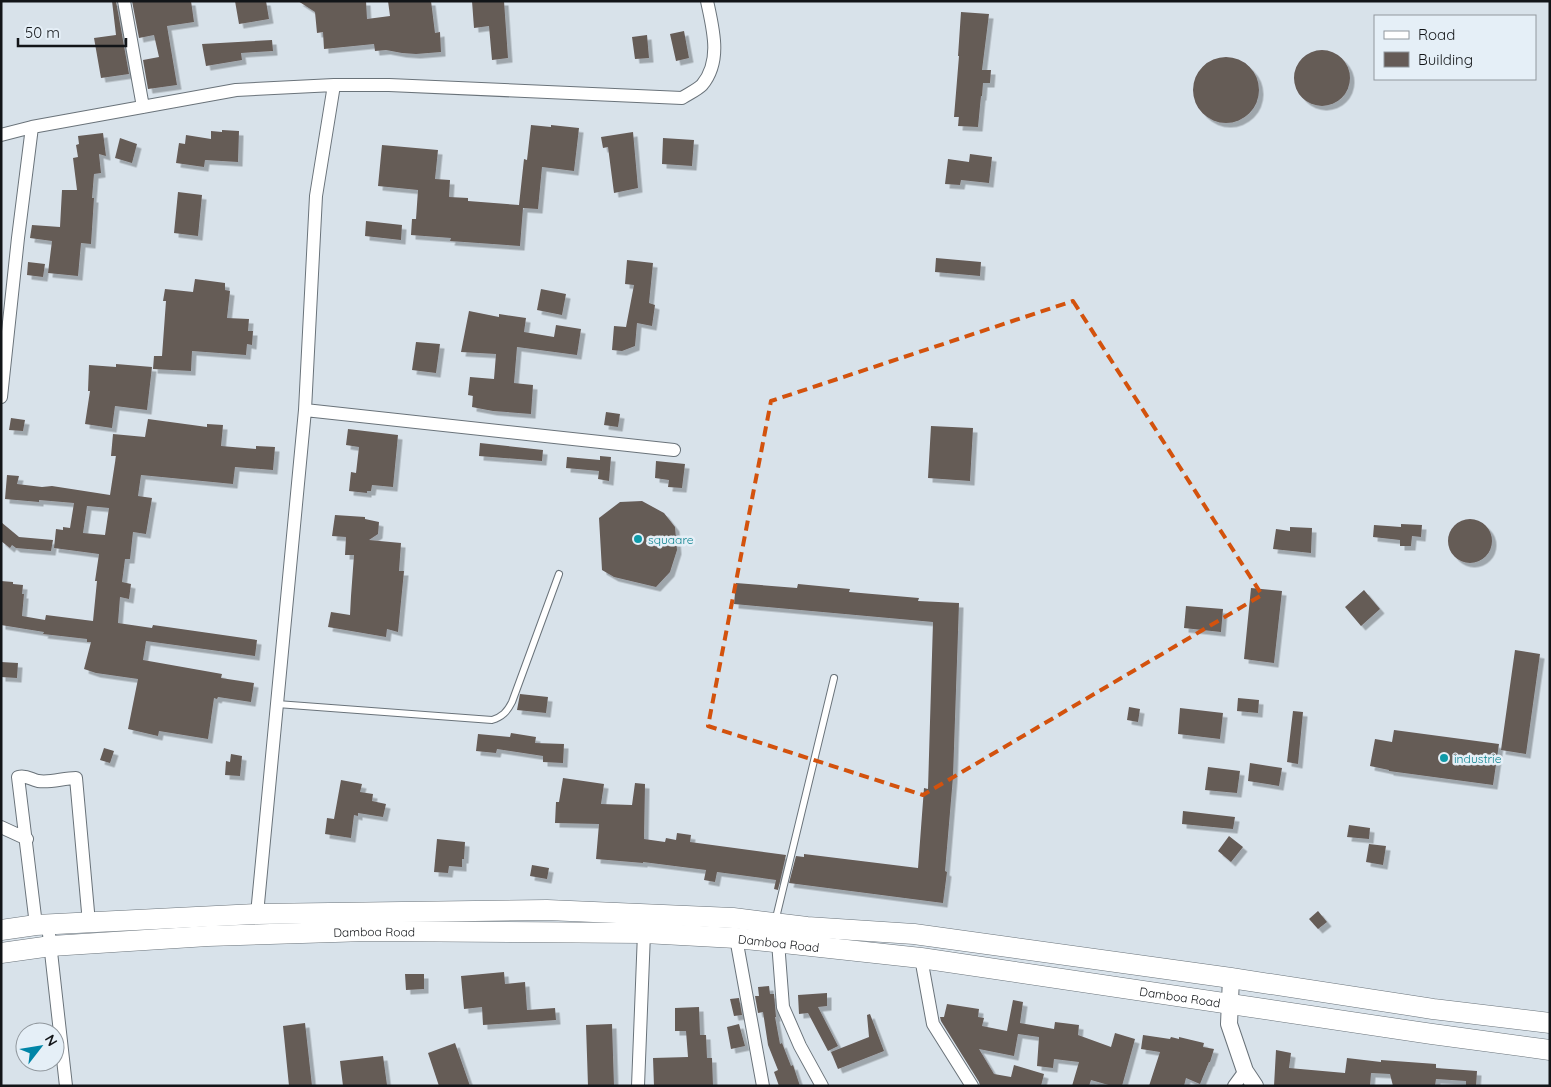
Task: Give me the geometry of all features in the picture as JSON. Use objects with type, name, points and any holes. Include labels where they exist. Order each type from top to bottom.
[{"type":"main road","name":"Damboa Road","points":[[1,930],[42,925],[256,914],[547,910],[732,918],[777,932],[921,958],[1550,1050]]},
{"type":"main road","name":"Damboa Road","points":[[1,953],[51,946],[208,936],[367,931],[644,933],[736,938],[807,926],[914,934],[1231,978],[1433,1009],[1550,1023]]},
{"type":"main road","points":[[1432,1034],[1433,1009]]},
{"type":"street","points":[[124,1],[143,107]]},
{"type":"street","points":[[1,135],[32,127],[236,90],[334,85],[389,85],[682,98],[701,86],[712,66],[715,38],[706,1]]},
{"type":"street","points":[[256,914],[304,410],[316,196],[334,85]]},
{"type":"street","points":[[1,397],[32,127]]},
{"type":"street","points":[[304,410],[674,450]]},
{"type":"street","points":[[66,1086],[51,946],[42,925],[27,852],[27,839],[18,778],[24,776],[39,781],[76,778],[89,923]]},
{"type":"street","points":[[1,827],[27,839]]},
{"type":"street","points":[[777,932],[784,1007],[800,1046],[822,1086]]},
{"type":"street","points":[[638,1086],[644,933]]},
{"type":"street","points":[[736,938],[763,1086]]},
{"type":"street","points":[[921,958],[933,1024],[972,1086]]},
{"type":"street","points":[[1231,978],[1229,1024],[1245,1071],[1254,1086]]},
{"type":"street","points":[[1234,1086],[1245,1071]]},
{"type":"lane","points":[[277,704],[492,720],[499,718],[508,711],[512,702],[559,574]]},
{"type":"lane","points":[[777,932],[834,678]]},
{"type":"highlighted area","points":[[1073,301],[1262,595],[923,795],[708,726],[771,401]]},
{"type":"building","points":[[112,1],[116,1],[129,74],[101,78],[94,38],[116,35]]},
{"type":"building","points":[[132,1],[191,1],[194,22],[167,26],[177,85],[148,89],[143,60],[159,57],[154,35],[139,38]]},
{"type":"building","points":[[235,1],[266,1],[269,19],[239,24]]},
{"type":"building","points":[[298,1],[366,1],[367,19],[390,16],[388,1],[431,1],[435,33],[440,32],[441,52],[416,54],[386,50],[375,51],[374,44],[324,49],[323,32],[317,33],[315,12]]},
{"type":"building","points":[[472,1],[504,1],[508,58],[492,60],[489,26],[474,28]]},
{"type":"building","points":[[961,12],[989,14],[982,70],[991,70],[990,83],[983,83],[978,127],[958,126],[959,117],[954,117]]},
{"type":"building","points":[[684,31],[689,58],[676,61],[670,34]]},
{"type":"building","points":[[647,35],[649,58],[635,59],[632,37]]},
{"type":"building","points":[[272,40],[273,51],[241,53],[242,60],[206,66],[202,44]]},
{"type":"building","points":[[1322,50],[1333,52],[1342,58],[1348,67],[1350,78],[1348,89],[1342,98],[1333,104],[1322,106],[1311,104],[1302,98],[1296,89],[1294,78],[1296,67],[1302,58],[1311,52]]},
{"type":"building","points":[[1226,57],[1239,60],[1249,67],[1256,77],[1259,90],[1256,103],[1249,113],[1239,120],[1226,123],[1213,120],[1203,113],[1196,103],[1193,90],[1196,77],[1203,67],[1213,60]]},
{"type":"building","points":[[531,125],[579,128],[574,171],[542,167],[538,209],[523,208],[520,246],[450,241],[451,238],[411,235],[412,219],[416,219],[418,190],[378,186],[382,145],[438,150],[435,179],[450,180],[449,197],[468,198],[468,201],[519,205],[524,159],[527,160]]},
{"type":"building","points":[[222,130],[239,131],[238,162],[205,160],[204,167],[176,163],[179,143],[185,144],[186,135],[211,139],[211,131],[222,132]]},
{"type":"building","points":[[633,132],[638,188],[614,193],[608,147],[603,148],[601,137]]},
{"type":"building","points":[[103,133],[106,156],[99,154],[101,173],[94,174],[91,244],[81,243],[78,276],[48,273],[52,241],[30,238],[32,225],[60,227],[62,190],[77,190],[73,158],[78,157],[76,145],[79,144],[78,136]]},
{"type":"building","points":[[120,138],[137,144],[132,163],[115,158]]},
{"type":"building","points":[[663,138],[694,140],[692,166],[662,164]]},
{"type":"building","points":[[970,154],[992,157],[989,183],[961,180],[960,185],[945,184],[948,159],[969,162]]},
{"type":"building","points":[[178,192],[202,195],[198,236],[174,233]]},
{"type":"building","points":[[366,221],[402,225],[401,240],[365,236]]},
{"type":"building","points":[[936,258],[981,262],[980,276],[935,272]]},
{"type":"building","points":[[627,260],[653,263],[649,303],[655,305],[652,326],[637,323],[635,346],[622,351],[612,350],[614,326],[626,327],[634,285],[625,284]]},
{"type":"building","points":[[28,262],[45,264],[43,277],[27,275]]},
{"type":"building","points":[[195,279],[225,283],[225,290],[230,291],[227,318],[249,319],[248,331],[253,331],[252,345],[247,344],[246,355],[192,351],[191,371],[153,369],[154,356],[162,356],[166,301],[163,301],[165,289],[193,292]]},
{"type":"building","points":[[541,289],[566,294],[562,315],[537,310]]},
{"type":"building","points":[[469,311],[499,317],[499,314],[526,318],[524,332],[554,337],[556,325],[581,329],[577,355],[517,347],[514,383],[533,385],[531,414],[472,407],[473,396],[468,395],[470,377],[494,379],[496,354],[461,352]]},
{"type":"building","points":[[416,342],[440,344],[436,373],[412,370]]},
{"type":"building","points":[[116,364],[152,367],[147,410],[115,406],[112,428],[85,424],[90,391],[88,391],[89,365],[116,367]]},
{"type":"building","points":[[606,412],[620,414],[618,427],[604,425]]},
{"type":"building","points":[[11,418],[25,420],[23,431],[9,430]]},
{"type":"building","points":[[148,419],[207,427],[207,424],[223,425],[221,446],[256,449],[256,446],[275,447],[273,470],[235,467],[233,484],[141,475],[138,496],[152,498],[146,534],[133,532],[130,559],[125,559],[122,582],[131,584],[129,599],[120,597],[118,623],[152,628],[153,625],[257,640],[255,656],[146,641],[143,660],[222,674],[221,678],[254,683],[251,702],[214,698],[208,739],[159,731],[158,736],[128,729],[138,679],[96,673],[84,669],[91,642],[87,642],[87,639],[43,634],[44,632],[1,625],[1,581],[23,585],[22,616],[45,620],[46,615],[93,621],[97,581],[95,581],[99,554],[54,548],[56,529],[70,528],[74,503],[5,499],[7,475],[19,476],[17,484],[42,487],[52,486],[110,495],[116,456],[111,456],[113,434],[145,437]],"holes":[[[87,506],[109,508],[105,535],[83,533]]]},
{"type":"building","points":[[931,426],[973,428],[970,481],[928,478]]},
{"type":"building","points":[[348,429],[398,435],[393,487],[372,485],[371,491],[367,491],[367,493],[349,491],[351,472],[356,473],[359,447],[346,445]]},
{"type":"building","points":[[480,443],[543,450],[542,461],[479,456]]},
{"type":"building","points":[[600,456],[611,457],[609,481],[598,479],[599,471],[566,468],[567,457],[600,460]]},
{"type":"building","points":[[656,461],[685,464],[682,488],[668,487],[669,480],[655,478]]},
{"type":"building","name":"squaare","points":[[642,501],[664,513],[675,527],[677,550],[670,572],[656,587],[614,577],[602,570],[599,518],[620,502]]},
{"type":"building","points":[[335,515],[365,517],[365,519],[379,522],[378,534],[369,540],[401,543],[399,571],[404,571],[398,632],[387,629],[386,637],[328,627],[331,612],[350,615],[354,555],[345,555],[346,537],[332,536]]},
{"type":"building","points":[[1466,519],[1474,519],[1486,525],[1492,541],[1486,557],[1474,563],[1466,563],[1454,557],[1448,545],[1448,537],[1454,525]]},
{"type":"building","points":[[1,522],[19,537],[53,540],[51,551],[16,548],[12,545],[10,548],[1,541]]},
{"type":"building","points":[[1401,524],[1422,525],[1421,537],[1412,536],[1411,546],[1400,546],[1400,540],[1373,537],[1374,525],[1401,527]]},
{"type":"building","points":[[1290,527],[1312,528],[1311,553],[1273,549],[1276,529],[1290,531]]},
{"type":"building","points":[[736,583],[797,588],[798,584],[850,589],[849,592],[919,598],[918,601],[959,603],[953,777],[945,871],[947,872],[943,903],[789,883],[796,856],[804,857],[804,854],[918,868],[924,788],[928,789],[933,622],[734,604]]},
{"type":"building","points":[[1251,588],[1282,591],[1274,663],[1244,659]]},
{"type":"building","points":[[1364,590],[1380,609],[1361,626],[1345,607]]},
{"type":"building","points":[[1186,606],[1223,609],[1221,632],[1184,628]]},
{"type":"building","points":[[1515,650],[1540,654],[1526,754],[1501,750]]},
{"type":"building","points":[[1,662],[18,663],[17,678],[1,677]]},
{"type":"building","points":[[520,694],[548,697],[546,713],[517,710]]},
{"type":"building","points":[[1238,698],[1259,700],[1258,713],[1237,711]]},
{"type":"building","points":[[1129,707],[1140,709],[1138,722],[1127,720]]},
{"type":"building","points":[[1180,708],[1223,713],[1220,739],[1178,734]]},
{"type":"building","points":[[1293,711],[1303,712],[1298,764],[1287,762]]},
{"type":"building","name":"industrie","points":[[1394,730],[1499,744],[1493,785],[1389,771],[1370,766],[1375,739],[1392,742]]},
{"type":"building","points":[[511,733],[536,737],[535,743],[564,744],[563,763],[543,762],[543,756],[497,749],[496,753],[476,751],[478,734],[510,737]]},
{"type":"building","points":[[104,748],[114,751],[110,763],[100,760]]},
{"type":"building","points":[[231,754],[242,756],[240,776],[225,775],[226,761],[230,762]]},
{"type":"building","points":[[1250,763],[1282,768],[1279,786],[1248,781]]},
{"type":"building","points":[[1208,767],[1240,771],[1237,793],[1205,790]]},
{"type":"building","points":[[563,778],[604,784],[601,804],[632,805],[635,783],[645,784],[644,839],[665,842],[666,838],[676,840],[677,833],[691,835],[690,842],[786,855],[778,890],[774,889],[776,880],[717,872],[715,882],[704,880],[706,870],[643,862],[596,859],[599,824],[555,823],[556,802],[559,802]]},
{"type":"building","points":[[341,780],[362,784],[360,792],[373,794],[372,801],[386,804],[383,817],[358,813],[358,816],[354,815],[351,838],[325,834],[327,818],[334,819]]},
{"type":"building","points":[[1183,811],[1235,817],[1233,829],[1182,824]]},
{"type":"building","points":[[1349,825],[1370,828],[1369,839],[1347,837]]},
{"type":"building","points":[[1229,836],[1243,847],[1231,862],[1218,851]]},
{"type":"building","points":[[437,839],[465,842],[462,867],[449,866],[448,873],[434,872]]},
{"type":"building","points":[[1369,844],[1386,846],[1383,865],[1366,862]]},
{"type":"building","points":[[532,865],[549,868],[547,879],[530,876]]},
{"type":"building","points":[[1318,911],[1327,922],[1318,929],[1309,919]]},
{"type":"building","points":[[504,972],[505,984],[525,982],[527,1010],[555,1008],[556,1020],[483,1025],[482,1007],[464,1009],[461,976]]},
{"type":"building","points":[[405,974],[424,974],[424,989],[406,990]]},
{"type":"building","points":[[769,986],[770,994],[774,994],[775,1017],[780,1044],[782,1043],[791,1066],[793,1065],[800,1086],[779,1086],[774,1072],[778,1070],[768,1045],[763,1012],[758,1013],[755,996],[759,996],[758,987]]},
{"type":"building","points":[[827,993],[827,1006],[818,1007],[838,1046],[828,1051],[808,1013],[799,1014],[798,995]]},
{"type":"building","points":[[739,998],[742,1015],[734,1016],[730,999]]},
{"type":"building","points":[[1013,1000],[1023,1002],[1020,1023],[1054,1029],[1055,1022],[1079,1025],[1078,1035],[1111,1047],[1115,1033],[1135,1039],[1122,1086],[1112,1086],[1091,1080],[1089,1086],[1072,1086],[1079,1062],[1054,1059],[1053,1068],[1037,1066],[1039,1037],[1018,1034],[1014,1056],[979,1049],[994,1074],[1011,1077],[1014,1065],[1044,1074],[1041,1086],[980,1086],[940,1017],[944,1017],[947,1004],[979,1009],[978,1017],[984,1018],[982,1026],[1007,1031]]},
{"type":"building","points":[[699,1007],[700,1035],[706,1035],[707,1058],[712,1058],[713,1086],[654,1086],[653,1058],[688,1057],[686,1031],[675,1031],[675,1008]]},
{"type":"building","points":[[870,1014],[884,1051],[838,1069],[831,1052],[869,1037],[867,1015]]},
{"type":"building","points":[[305,1023],[312,1086],[289,1086],[283,1026]]},
{"type":"building","points":[[612,1024],[614,1086],[588,1086],[586,1025]]},
{"type":"building","points":[[739,1024],[745,1046],[731,1049],[727,1027]]},
{"type":"building","points":[[1143,1035],[1170,1039],[1171,1037],[1179,1039],[1179,1037],[1204,1043],[1203,1047],[1214,1049],[1200,1084],[1186,1078],[1184,1086],[1149,1086],[1160,1052],[1141,1049]]},
{"type":"building","points":[[455,1043],[470,1086],[439,1086],[428,1053]]},
{"type":"building","points":[[1276,1050],[1291,1053],[1289,1068],[1345,1073],[1347,1058],[1381,1062],[1381,1060],[1436,1064],[1436,1068],[1477,1071],[1476,1086],[1466,1086],[1466,1081],[1436,1079],[1435,1086],[1393,1086],[1390,1074],[1371,1073],[1370,1086],[1274,1086]]},
{"type":"building","points":[[383,1056],[387,1085],[343,1086],[340,1061]]},
{"type":"place","name":"squaare","points":[[638,539]]},
{"type":"place","name":"industrie","points":[[1444,758]]}]
